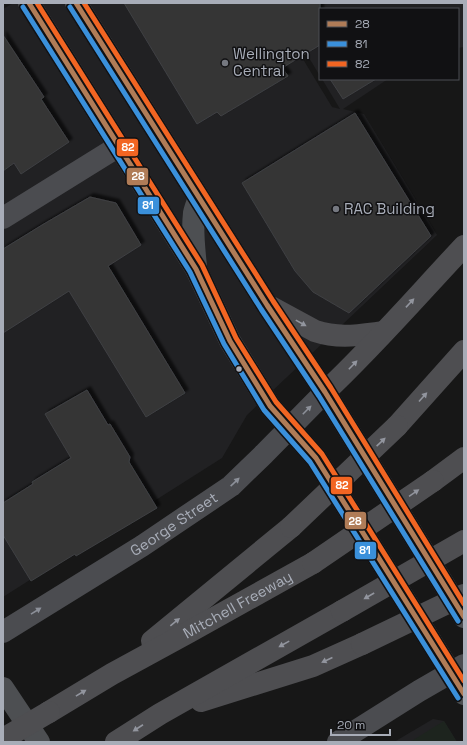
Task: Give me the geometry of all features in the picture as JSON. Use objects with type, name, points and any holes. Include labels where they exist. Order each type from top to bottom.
[{"type":"highway","points":[[325,392],[384,332],[464,246]]},
{"type":"highway","points":[[267,304],[323,334],[333,336],[351,336],[384,332]]},
{"type":"highway","points":[[112,674],[291,527],[397,426],[464,351]]},
{"type":"highway","name":"Mitchell Freeway","points":[[3,739],[112,674],[313,563],[464,458]]},
{"type":"highway","points":[[116,742],[160,714],[464,542]]},
{"type":"highway","points":[[160,714],[313,666],[464,595]]},
{"type":"main road","points":[[29,3],[196,269],[230,341],[270,406],[316,458],[457,669],[464,694]]},
{"type":"main road","points":[[76,3],[199,198],[325,392],[464,617]]},
{"type":"main road","points":[[196,269],[193,226],[194,212],[199,198]]},
{"type":"main road","points":[[3,688],[39,742]]},
{"type":"street","points":[[3,218],[118,146]]},
{"type":"street","name":"George Street","points":[[3,632],[142,546],[231,486],[325,392]]},
{"type":"street","points":[[338,742],[457,669]]},
{"type":"shaded area","points":[[13,3],[269,3],[332,107],[340,109],[323,80],[386,80],[343,109],[364,114],[437,235],[247,415],[222,458],[3,597],[3,9]]},
{"type":"shaded area","points":[[276,3],[464,3],[464,47],[459,48],[459,8],[319,8],[319,74]]},
{"type":"shaded area","points":[[433,719],[444,721],[457,742],[394,742]]},
{"type":"shaded area","points":[[444,721],[457,742],[410,742]]},
{"type":"building","name":"Wellington Central","points":[[124,3],[320,3],[319,46],[282,68],[288,76],[221,116],[217,112],[197,124]]},
{"type":"building","points":[[3,35],[44,97],[41,99],[69,142],[21,174],[14,163],[3,171]]},
{"type":"building","points":[[331,80],[374,80],[343,99]]},
{"type":"building","name":"RAC Building","points":[[355,113],[431,236],[349,313],[313,292],[295,271],[242,183]]},
{"type":"building","points":[[90,197],[116,203],[141,245],[108,266],[185,393],[146,417],[69,291],[3,333],[3,249]]},
{"type":"building","points":[[87,390],[108,425],[110,424],[130,457],[129,462],[157,508],[76,556],[75,554],[31,581],[3,535],[3,503],[33,484],[32,482],[71,458],[45,414]]},
{"type":"transit line","name":"28","points":[[29,3],[196,269],[230,341],[270,406],[316,458],[464,694]]},
{"type":"transit line","name":"82","points":[[37,3],[202,265],[236,338],[276,402],[322,454],[464,681]]},
{"type":"transit line","name":"28","points":[[76,3],[267,305],[325,392],[464,617]]},
{"type":"transit line","name":"82","points":[[84,3],[273,301],[331,388],[464,604]]},
{"type":"transit line","name":"81","points":[[23,7],[190,272],[224,344],[264,410],[310,462],[458,698]]},
{"type":"transit line","name":"81","points":[[70,7],[261,309],[319,396],[458,621]]},
{"type":"place","name":"Wellington Central","points":[[225,63]]},
{"type":"place","name":"RAC Building","points":[[336,209]]}]
